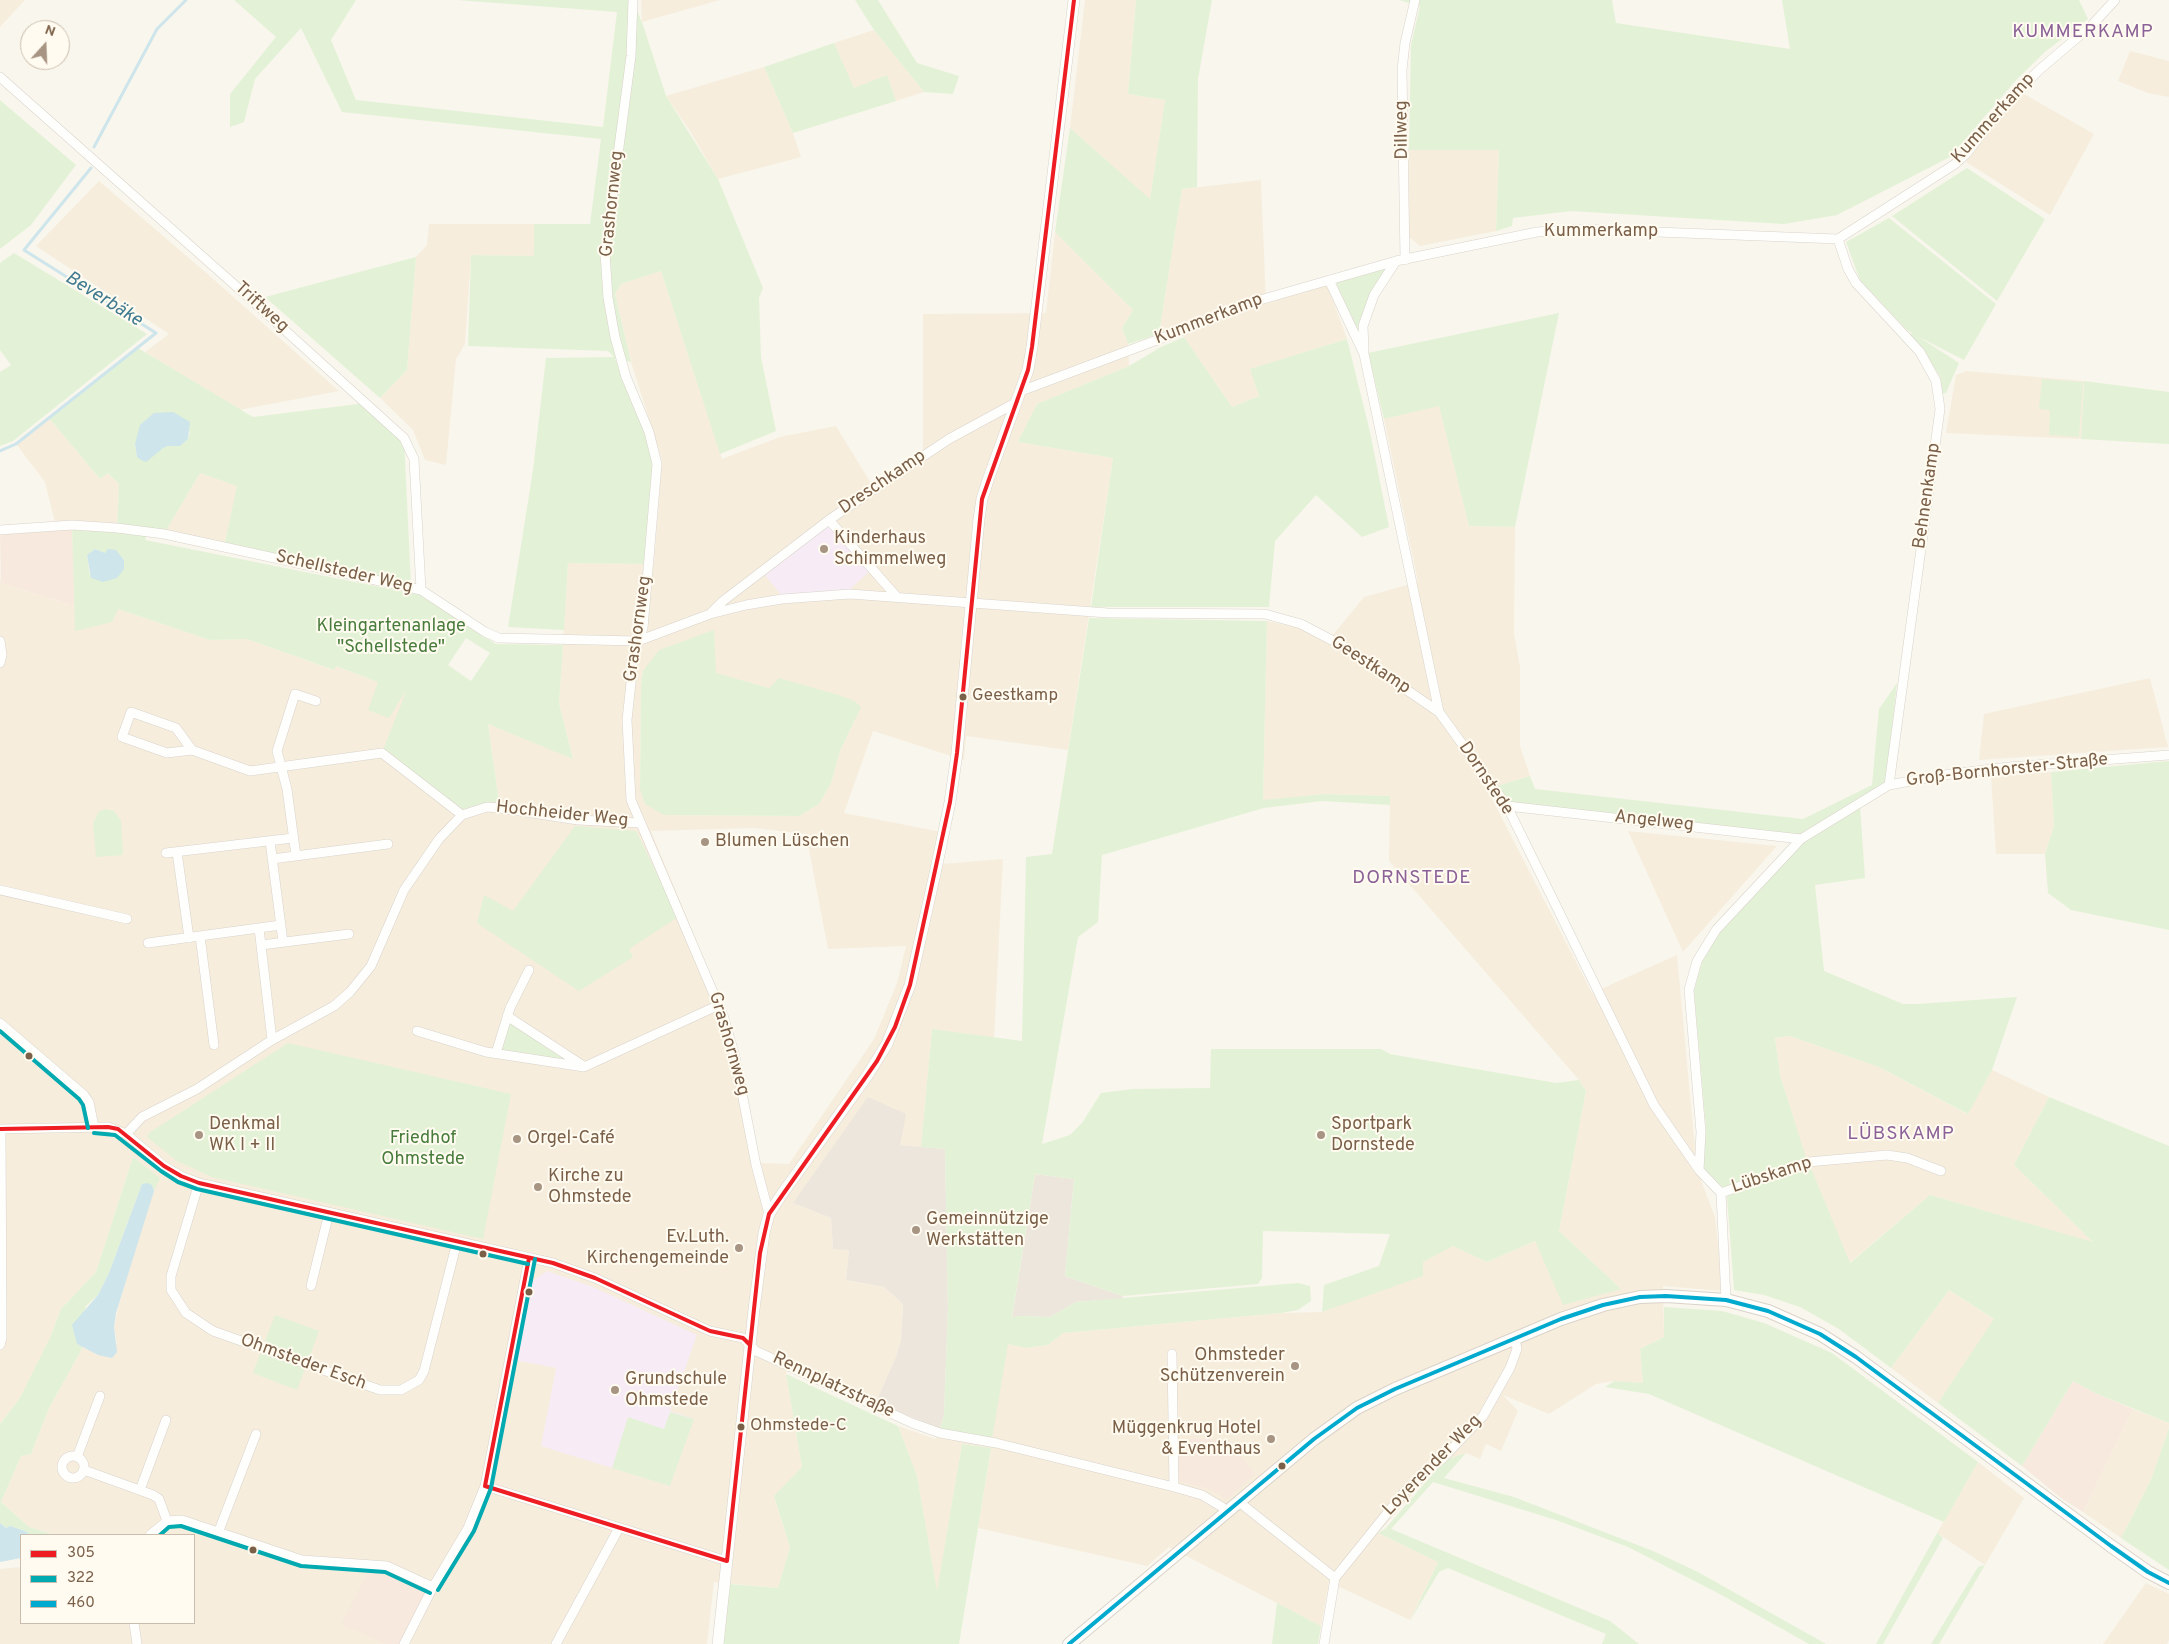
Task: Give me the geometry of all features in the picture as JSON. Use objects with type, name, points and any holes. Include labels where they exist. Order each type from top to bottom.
[{"type":"main road","points":[[1069,1644],[1314,1440],[1357,1408],[1395,1389],[1579,1312],[1640,1298],[1680,1296],[1726,1300],[1788,1318],[1834,1342],[2060,1509],[2148,1572],[2169,1584]]},
{"type":"street","name":"Grashornweg","points":[[633,0],[631,56],[605,253],[608,298],[614,337],[626,377],[649,432],[657,464],[643,628],[634,655],[627,720],[631,800],[720,1004],[735,1057],[756,1165],[769,1214]]},
{"type":"street","points":[[718,1644],[760,1254],[769,1214],[877,1062],[895,1027],[910,985],[950,802],[957,753],[982,499],[1028,370],[1074,0]]},
{"type":"street","name":"Dillweg","points":[[1400,261],[1402,70],[1405,43],[1415,0]]},
{"type":"street","name":"Kummerkamp","points":[[1019,397],[1246,304],[1400,261],[1537,232],[1579,229],[1838,239],[1955,164],[1967,153],[2000,110],[2038,71],[2092,25],[2116,0]]},
{"type":"street","name":"Triftweg","points":[[0,77],[404,438],[414,458],[421,590]]},
{"type":"street","name":"Behnenkamp","points":[[1838,239],[1848,269],[1856,283],[1920,352],[1936,381],[1940,409],[1889,785]]},
{"type":"street","name":"Dornstede","points":[[1400,261],[1374,295],[1363,326],[1364,354],[1439,712],[1507,806],[1654,1105],[1699,1170]]},
{"type":"street","name":"Dornstede","points":[[1329,280],[1364,354]]},
{"type":"street","name":"Dreschkamp","points":[[710,614],[723,601],[829,520],[949,439],[1019,397]]},
{"type":"street","points":[[829,520],[897,597]]},
{"type":"street","name":"Schellsteder Weg","points":[[0,530],[72,525],[164,534],[421,590],[485,632],[499,638],[638,642],[710,614],[782,599],[850,594],[971,602]]},
{"type":"street","name":"Geestkamp","points":[[971,602],[1108,613],[1265,614],[1301,624],[1341,645],[1439,712]]},
{"type":"street","points":[[0,641],[2,649],[0,663]]},
{"type":"street","points":[[296,856],[287,789],[277,751],[295,694],[316,701]]},
{"type":"street","points":[[0,1345],[2,1338],[1,1129],[108,1127],[126,1134],[142,1117],[197,1089],[272,1040],[334,1006],[361,981],[378,952],[404,890],[439,839],[462,815],[382,753],[250,771],[192,750],[167,753],[122,737],[131,712],[176,728],[192,750]]},
{"type":"street","name":"Groß-Bornhorster-Straße","points":[[1699,1170],[1701,1132],[1689,990],[1697,961],[1716,930],[1801,839],[1889,785],[1944,775],[2009,767],[2169,755]]},
{"type":"street","name":"Angelweg","points":[[1507,806],[1801,839]]},
{"type":"street","name":"Hochheider Weg","points":[[462,815],[480,809],[500,808],[578,820],[640,823]]},
{"type":"street","points":[[166,853],[293,838]]},
{"type":"street","points":[[270,841],[284,942]]},
{"type":"street","points":[[272,859],[388,844]]},
{"type":"street","points":[[178,852],[189,938]]},
{"type":"street","points":[[0,890],[127,919]]},
{"type":"street","points":[[148,943],[281,925]]},
{"type":"street","points":[[258,928],[272,1040]]},
{"type":"street","points":[[261,945],[349,934]]},
{"type":"street","points":[[200,936],[214,1045]]},
{"type":"street","points":[[496,1053],[507,1016],[529,970]]},
{"type":"street","points":[[416,1031],[496,1053],[584,1067],[720,1004]]},
{"type":"street","points":[[507,1016],[584,1067]]},
{"type":"street","points":[[0,1024],[84,1095],[90,1102],[94,1127]]},
{"type":"street","name":"Rennplatzstraße","points":[[126,1134],[164,1166],[181,1176],[199,1183],[553,1263],[595,1278],[700,1327],[743,1338],[756,1351],[912,1423],[940,1433],[994,1443],[1174,1487],[1202,1495],[1227,1513]]},
{"type":"street","name":"Lübskamp","points":[[1721,1193],[1808,1162],[1887,1155],[1907,1158],[1941,1171]]},
{"type":"street","points":[[1699,1170],[1721,1193],[1726,1300]]},
{"type":"street","name":"Ohmsteder Esch","points":[[199,1183],[170,1276],[171,1290],[186,1313],[213,1331],[380,1390],[390,1391],[406,1388],[419,1380],[424,1371],[457,1242]]},
{"type":"street","points":[[310,1286],[329,1213]]},
{"type":"street","points":[[404,1644],[433,1587],[468,1528],[485,1486],[529,1258]]},
{"type":"street","name":"Loyerender Weg","points":[[1324,1644],[1335,1578],[1405,1491],[1444,1457],[1482,1416],[1510,1368],[1517,1349],[1515,1338]]},
{"type":"street","points":[[1172,1354],[1174,1487]]},
{"type":"street","points":[[77,1457],[100,1396]]},
{"type":"street","points":[[140,1490],[166,1420]]},
{"type":"street","points":[[218,1533],[256,1434]]},
{"type":"street","points":[[70,1457],[77,1457],[82,1461],[84,1470],[76,1477],[70,1477],[63,1468],[64,1461],[70,1457]]},
{"type":"street","points":[[84,1470],[140,1490],[159,1499],[167,1521]]},
{"type":"street","points":[[485,1486],[727,1561]]},
{"type":"street","points":[[1239,1502],[1335,1578]]},
{"type":"street","points":[[151,1534],[167,1521],[182,1520],[302,1560],[388,1566],[433,1587]]},
{"type":"street","points":[[556,1644],[619,1528]]},
{"type":"street","points":[[134,1624],[137,1644]]},
{"type":"shaded area","points":[[0,0],[25,0],[0,27]]},
{"type":"shaded area","points":[[641,0],[720,0],[642,22]]},
{"type":"shaded area","points":[[1085,0],[1136,0],[1128,94],[1165,100],[1150,200],[1070,128]]},
{"type":"shaded area","points":[[874,30],[924,92],[896,101],[887,75],[854,89],[834,43]]},
{"type":"shaded area","points":[[2130,51],[2169,61],[2169,97],[2148,93],[2118,81]]},
{"type":"shaded area","points":[[764,67],[793,133],[801,157],[718,179],[690,131],[666,96]]},
{"type":"shaded area","points":[[2024,94],[2094,134],[2050,215],[1966,162],[2003,115]]},
{"type":"shaded area","points":[[1409,150],[1499,150],[1496,231],[1420,246],[1408,236]]},
{"type":"shaded area","points":[[1261,180],[1266,304],[1327,284],[1347,339],[1251,369],[1259,396],[1232,407],[1177,327],[1159,334],[1182,189]]},
{"type":"shaded area","points":[[99,181],[211,277],[339,391],[239,410],[145,352],[169,334],[36,246]]},
{"type":"shaded area","points":[[429,224],[534,224],[534,256],[471,255],[465,344],[456,359],[446,465],[425,460],[413,430],[380,398],[407,370],[416,257],[427,245]]},
{"type":"shaded area","points":[[1055,232],[1133,310],[1122,328],[1128,344],[1129,366],[1037,404],[1018,442],[1113,458],[1068,750],[966,736],[964,760],[873,731],[844,813],[947,833],[942,864],[1003,859],[994,1038],[932,1029],[921,1147],[900,1145],[793,1203],[831,1218],[833,1249],[849,1249],[846,1280],[884,1287],[903,1304],[901,1340],[896,1357],[876,1402],[791,1363],[786,1374],[802,1467],[774,1497],[790,1547],[778,1588],[714,1582],[707,1644],[0,1644],[0,1569],[20,1567],[20,1624],[195,1624],[195,1534],[51,1534],[29,1527],[1,1502],[21,1456],[31,1454],[49,1408],[83,1347],[98,1355],[117,1343],[114,1327],[119,1304],[151,1195],[159,1178],[133,1157],[96,1272],[61,1309],[50,1338],[20,1398],[0,1424],[0,576],[1,583],[75,606],[76,631],[118,609],[210,640],[247,639],[333,670],[335,666],[407,692],[462,811],[473,806],[499,802],[488,724],[573,758],[559,703],[568,563],[654,564],[662,460],[631,362],[615,294],[621,284],[661,271],[722,459],[780,437],[836,426],[877,493],[923,461],[923,314],[1046,313]],"holes":[[[714,630],[715,673],[769,688],[855,720],[840,751],[831,783],[819,804],[799,816],[664,815],[640,789],[641,684],[643,671]],[[754,828],[806,834],[828,949],[906,946],[897,983],[874,1039],[789,1164],[759,1163],[747,1097],[728,1017],[651,831]],[[533,886],[628,949],[633,957],[478,923],[484,896],[513,912]]]},
{"type":"shaded area","points":[[1966,371],[2084,381],[2081,439],[1946,433],[1956,375]]},
{"type":"shaded area","points":[[1439,405],[1469,526],[1515,527],[1514,634],[1520,667],[1520,746],[1530,776],[1487,789],[1592,993],[1677,955],[1697,1170],[1715,1217],[1723,1291],[1663,1286],[1664,1337],[1640,1349],[1643,1383],[1614,1381],[1596,1384],[1549,1414],[1503,1395],[1518,1411],[1501,1451],[1486,1444],[1480,1459],[1466,1453],[1442,1461],[1378,1533],[1438,1562],[1410,1620],[1329,1582],[1321,1626],[1169,1547],[1147,1566],[978,1528],[991,1449],[962,1444],[937,1593],[917,1476],[898,1426],[936,1439],[940,1429],[1008,1344],[1026,1348],[1048,1345],[1063,1333],[1281,1313],[1322,1312],[1453,1246],[1487,1262],[1535,1241],[1621,1289],[1559,1231],[1586,1091],[1579,1080],[1389,861],[1390,796],[1325,794],[1263,801],[1267,621],[1300,628],[1328,641],[1364,597],[1418,582],[1384,419]]},
{"type":"shaded area","points":[[49,418],[100,479],[108,473],[119,484],[117,528],[56,526],[45,482],[16,444]]},
{"type":"shaded area","points":[[200,473],[238,486],[224,547],[164,534]]},
{"type":"shaded area","points":[[72,525],[75,606],[1,583],[0,531]]},
{"type":"shaded area","name":"Kinderhaus Schimmelweg","points":[[828,526],[870,571],[849,590],[781,595],[765,575]]},
{"type":"shaded area","points":[[2150,678],[2168,747],[1979,760],[1984,714]]},
{"type":"shaded area","points":[[2051,772],[2054,826],[2045,854],[1996,854],[1991,776]]},
{"type":"shaded area","points":[[1628,831],[1777,846],[1683,952]]},
{"type":"shaded area","points":[[1790,1036],[1879,1067],[1967,1114],[1992,1070],[2049,1097],[2014,1165],[2094,1243],[1930,1195],[1849,1263],[1803,1152],[1780,1074],[1775,1038]]},
{"type":"shaded area","points":[[868,1097],[906,1114],[900,1145],[945,1149],[948,1309],[944,1415],[940,1429],[876,1402],[896,1357],[901,1340],[903,1304],[884,1287],[846,1280],[849,1250],[833,1249],[831,1218],[793,1203]]},
{"type":"shaded area","points":[[1035,1174],[1074,1179],[1065,1276],[1123,1296],[1122,1299],[1076,1302],[1050,1317],[1020,1316],[1012,1318]]},
{"type":"shaded area","name":"Grundschule Ohmstede","points":[[547,1271],[593,1287],[697,1335],[670,1411],[694,1419],[670,1486],[541,1446],[556,1368],[515,1360],[532,1281]]},
{"type":"shaded area","points":[[1949,1290],[1995,1320],[1938,1403],[1891,1368]]},
{"type":"shaded area","points":[[2073,1381],[2095,1393],[2133,1409],[2083,1512],[2061,1498],[2022,1466]]},
{"type":"shaded area","points":[[2133,1409],[2169,1423],[2169,1428],[2151,1480],[2121,1538],[2083,1512]]},
{"type":"shaded area","points":[[1177,1439],[1228,1439],[1255,1474],[1227,1499],[1207,1488],[1178,1481]]},
{"type":"shaded area","points":[[1978,1462],[2024,1498],[1985,1565],[1937,1533]]},
{"type":"shaded area","points":[[372,1565],[433,1587],[404,1644],[386,1644],[341,1624]]},
{"type":"shaded area","points":[[2146,1583],[2169,1594],[2169,1640],[2167,1644],[2103,1644]]},
{"type":"green space","points":[[234,0],[356,0],[331,40],[356,100],[603,127],[617,12],[457,0],[632,0],[642,22],[666,96],[718,179],[763,288],[759,298],[761,357],[776,431],[720,454],[661,271],[621,284],[615,294],[631,362],[615,358],[650,446],[653,476],[645,564],[568,563],[564,630],[508,627],[533,470],[546,358],[614,357],[608,351],[468,346],[471,255],[534,256],[534,224],[590,224],[601,139],[342,112],[301,28],[255,79],[244,122],[230,127],[230,94],[276,37]]},
{"type":"green space","points":[[855,0],[878,0],[917,63],[959,76],[953,94],[924,92],[874,30]]},
{"type":"green space","points":[[1136,0],[1212,0],[1198,79],[1197,187],[1182,189],[1159,334],[1128,344],[1122,328],[1133,310],[1055,232],[1070,128],[1150,199],[1165,100],[1128,94]]},
{"type":"green space","points":[[1399,0],[1612,0],[1616,23],[1790,49],[1782,0],[2079,0],[2088,19],[2046,51],[2017,79],[1950,157],[1837,215],[1784,224],[1571,211],[1513,218],[1512,226],[1496,231],[1499,150],[1409,150],[1411,45],[1420,6]]},
{"type":"green space","points":[[834,43],[854,88],[887,75],[896,101],[793,133],[764,67]]},
{"type":"green space","points":[[0,100],[76,165],[31,225],[0,249]]},
{"type":"green space","points":[[1967,168],[2045,219],[1997,301],[1892,216]]},
{"type":"green space","points":[[1889,218],[1996,304],[1964,360],[1919,337],[1959,363],[1946,393],[1942,394],[1940,376],[1923,351],[1908,336],[1912,333],[1860,280],[1846,242]]},
{"type":"green space","points":[[14,253],[147,334],[13,441],[0,446],[0,372],[11,365],[0,350],[0,263]]},
{"type":"green space","points":[[416,257],[407,370],[380,398],[265,297]]},
{"type":"green space","points":[[1389,266],[1359,338],[1336,282]]},
{"type":"green space","points":[[1559,313],[1515,527],[1469,526],[1439,406],[1384,419],[1368,353]]},
{"type":"green space","points":[[1184,337],[1232,407],[1259,396],[1250,369],[1347,339],[1370,432],[1389,527],[1362,537],[1316,495],[1275,541],[1269,607],[1091,607],[1113,458],[1018,442],[1037,404],[1129,366],[1161,347]]},
{"type":"green space","name":"Kleingartenanlage \"Schellstede\"","points":[[138,348],[253,417],[366,403],[404,438],[411,586],[224,547],[237,486],[200,473],[164,534],[148,532],[145,540],[420,595],[496,644],[563,645],[559,703],[573,759],[488,724],[499,802],[473,806],[462,811],[383,750],[406,692],[389,718],[368,710],[378,682],[336,666],[334,670],[247,639],[210,640],[118,609],[112,622],[75,631],[72,525],[117,528],[119,484],[108,473],[100,479],[49,418]],"holes":[[[190,431],[188,439],[180,446],[168,446],[137,457],[135,444]],[[95,549],[105,553],[116,551],[124,560],[124,569],[90,575],[87,555]],[[466,638],[490,653],[471,681],[448,665]]]},
{"type":"green space","points":[[2042,379],[2083,382],[2079,437],[2049,435],[2050,410],[2039,409]]},
{"type":"green space","points":[[2084,381],[2169,392],[2169,444],[2081,439]]},
{"type":"green space","points":[[1089,618],[1267,621],[1263,800],[1325,794],[1390,796],[1390,805],[1322,801],[1264,808],[1102,855],[1098,922],[1078,937],[1042,1144],[1070,1135],[1082,1123],[1101,1093],[1133,1089],[1210,1088],[1211,1049],[1381,1049],[1390,1054],[1556,1083],[1579,1080],[1586,1091],[1559,1231],[1621,1289],[1563,1305],[1535,1241],[1487,1262],[1453,1246],[1423,1262],[1423,1276],[1322,1312],[1324,1285],[1379,1266],[1390,1234],[1263,1231],[1262,1278],[1258,1284],[1123,1296],[1065,1276],[1074,1179],[1035,1174],[1012,1317],[1050,1317],[1076,1302],[1298,1283],[1310,1286],[1311,1301],[1298,1310],[1281,1313],[1063,1333],[1048,1345],[1026,1348],[1008,1344],[992,1439],[940,1429],[944,1415],[948,1309],[945,1149],[921,1147],[932,1029],[1022,1041],[1026,857],[1052,854]]},
{"type":"green space","points":[[714,630],[716,673],[769,688],[779,678],[842,696],[854,701],[861,707],[840,751],[831,783],[819,804],[799,816],[664,815],[645,804],[640,789],[641,684],[643,671],[659,650]]},
{"type":"green space","points":[[1897,683],[1886,783],[1801,835],[1509,804],[1497,786],[1530,776],[1535,789],[1803,819],[1872,785],[1879,709]]},
{"type":"green space","points":[[2169,761],[2169,930],[2071,910],[2048,893],[2045,854],[2054,826],[2051,772]]},
{"type":"green space","points":[[1860,806],[1865,878],[1815,885],[1824,971],[1903,1004],[2017,997],[1992,1070],[1968,1114],[1879,1067],[1790,1036],[1775,1038],[1780,1075],[1806,1158],[1724,1189],[1703,1168],[1706,1129],[1694,991],[1702,962],[1721,930],[1804,840]]},
{"type":"green space","points":[[106,809],[114,811],[121,821],[123,855],[96,857],[93,823],[99,811]]},
{"type":"green space","points":[[575,826],[636,831],[678,917],[629,949],[633,957],[579,991],[477,923],[484,895],[513,911]]},
{"type":"green space","points":[[510,1022],[568,1060],[502,1050]]},
{"type":"green space","name":"Friedhof Ohmstede","points":[[288,1043],[511,1094],[483,1239],[212,1177],[177,1161],[147,1137],[149,1133]]},
{"type":"green space","points":[[2049,1097],[2169,1146],[2169,1423],[2095,1393],[2073,1381],[2022,1466],[1938,1403],[1994,1319],[1949,1290],[1891,1368],[1839,1329],[1800,1307],[1764,1295],[1734,1290],[1727,1196],[1810,1166],[1850,1263],[1930,1195],[2093,1242],[2014,1165]]},
{"type":"green space","points":[[133,1157],[160,1178],[154,1191],[152,1185],[142,1184],[109,1273],[98,1295],[86,1306],[77,1344],[83,1347],[49,1408],[31,1454],[21,1456],[1,1502],[29,1527],[51,1534],[30,1534],[10,1526],[6,1528],[0,1523],[0,1424],[20,1398],[50,1338],[61,1309],[96,1272]]},
{"type":"green space","points":[[1664,1307],[1722,1311],[1764,1323],[1832,1353],[1978,1462],[1944,1522],[1649,1394],[1605,1387],[1614,1381],[1643,1383],[1640,1349],[1664,1337]]},
{"type":"green space","points":[[275,1315],[319,1331],[297,1390],[253,1373]]},
{"type":"green space","points":[[786,1374],[898,1426],[917,1476],[937,1591],[962,1444],[991,1448],[959,1644],[723,1644],[729,1584],[778,1588],[790,1547],[774,1496],[802,1467]]},
{"type":"green space","points":[[670,1412],[694,1419],[670,1486],[612,1468],[628,1417],[664,1429]]},
{"type":"green space","points":[[2169,1428],[2169,1570],[2121,1538],[2151,1480]]},
{"type":"green space","points":[[1466,1453],[1444,1478],[1514,1497],[1653,1551],[1698,1572],[1826,1644],[1809,1644],[1716,1592],[1628,1547],[1556,1520],[1433,1482],[1391,1529],[1610,1621],[1639,1644],[1602,1644],[1606,1634],[1448,1568],[1439,1572],[1410,1621],[1438,1562],[1378,1533],[1385,1529],[1445,1460]]},
{"type":"green space","points":[[1937,1533],[1943,1538],[1883,1644],[1876,1644]]},
{"type":"green space","points":[[1985,1565],[1939,1644],[1931,1644],[1978,1567]]},
{"type":"green space","points":[[1277,1603],[1321,1626],[1318,1644],[1272,1644]]},
{"type":"water","points":[[173,412],[190,422],[188,439],[180,446],[163,448],[146,462],[141,460],[137,457],[135,444],[140,425],[154,413]]},
{"type":"water","points":[[95,549],[105,553],[108,549],[116,550],[124,560],[124,569],[117,578],[103,582],[91,578],[87,555]]},
{"type":"water","points":[[142,1184],[152,1185],[154,1191],[116,1313],[114,1327],[117,1352],[112,1358],[98,1355],[77,1344],[72,1325],[98,1295],[109,1273]]},
{"type":"water","points":[[0,1523],[6,1528],[10,1526],[30,1534],[20,1534],[20,1558],[0,1562]]},
{"type":"waterway","name":"Beverbäke","points":[[94,147],[157,29],[186,0]]},
{"type":"waterway","name":"Beverbäke","points":[[0,451],[16,444],[156,333],[24,250],[91,168]]},
{"type":"transit line","name":"305","points":[[727,1561],[760,1253],[769,1214],[877,1061],[895,1027],[910,985],[950,802],[957,753],[982,499],[1028,370],[1032,347],[1074,0]]},
{"type":"transit line","name":"322","points":[[0,1031],[79,1099],[83,1105],[88,1128]]},
{"type":"transit line","name":"305","points":[[0,1129],[108,1127],[118,1129],[164,1166],[181,1176],[199,1183],[553,1263],[595,1278],[710,1331],[743,1338],[750,1345]]},
{"type":"transit line","name":"322","points":[[94,1133],[115,1135],[161,1171],[178,1182],[197,1189],[528,1264]]},
{"type":"transit line","name":"305","points":[[485,1486],[529,1258]]},
{"type":"transit line","name":"322","points":[[438,1590],[474,1531],[491,1488],[535,1259]]},
{"type":"transit line","name":"460","points":[[1069,1644],[1314,1439],[1357,1408],[1395,1389],[1561,1319],[1603,1305],[1640,1297],[1666,1296],[1726,1300],[1768,1311],[1820,1334],[1856,1357],[2111,1546],[2148,1572],[2169,1583]]},
{"type":"transit line","name":"305","points":[[485,1486],[727,1561]]},
{"type":"transit line","name":"322","points":[[161,1534],[169,1527],[181,1526],[301,1566],[385,1572],[430,1593]]},
{"type":"place","name":"Kinderhaus Schimmelweg","points":[[824,549]]},
{"type":"place","name":"Geestkamp","points":[[963,697]]},
{"type":"place","name":"Blumen Lüschen","points":[[705,842]]},
{"type":"place","name":"Denkmal WK I + II","points":[[199,1135]]},
{"type":"place","name":"Sportpark Dornstede","points":[[1321,1135]]},
{"type":"place","name":"Orgel-Café","points":[[517,1139]]},
{"type":"place","name":"Kirche zu Ohmstede","points":[[538,1187]]},
{"type":"place","name":"Gemeinnützige Werkstätten","points":[[916,1230]]},
{"type":"place","name":"Ev.Luth. Kirchengemeinde","points":[[739,1248]]},
{"type":"place","name":"Ohmsteder Schützenverein","points":[[1295,1366]]},
{"type":"place","name":"Grundschule Ohmstede","points":[[615,1390]]},
{"type":"place","name":"Ohmstede-C","points":[[741,1427]]},
{"type":"place","name":"Müggenkrug Hotel & Eventhaus","points":[[1271,1439]]},
{"type":"district","name":"KUMMERKAMP","points":[[2083,33]]},
{"type":"district","name":"DORNSTEDE","points":[[1412,879]]},
{"type":"district","name":"LÜBSKAMP","points":[[1901,1135]]}]
